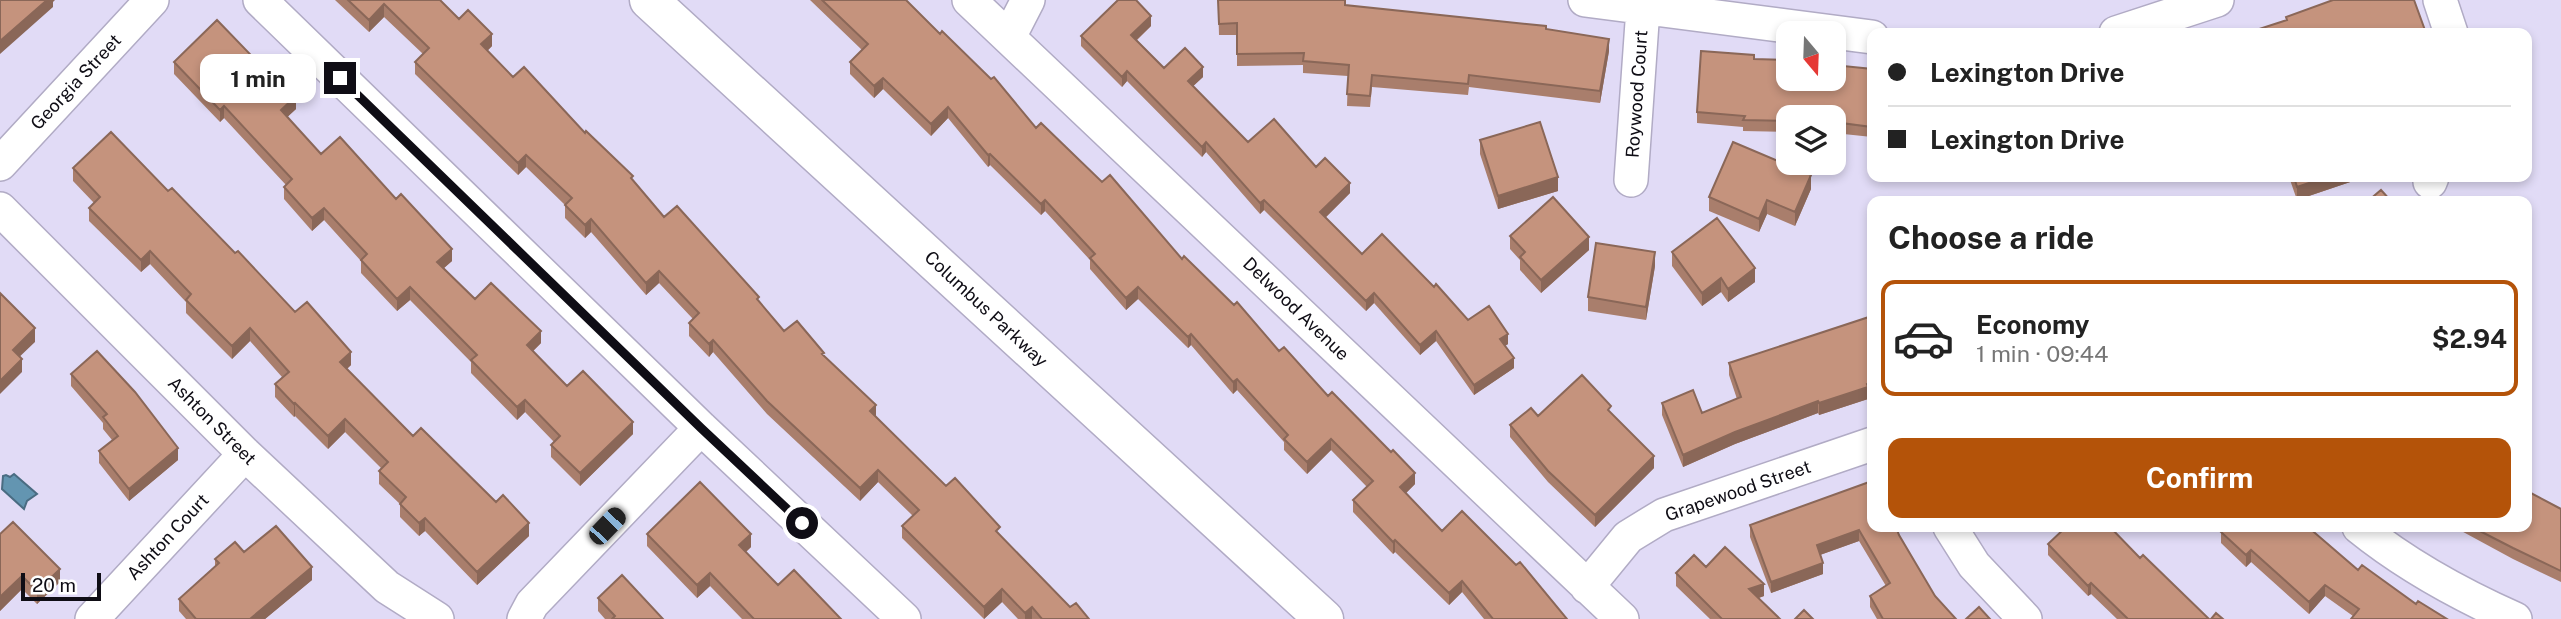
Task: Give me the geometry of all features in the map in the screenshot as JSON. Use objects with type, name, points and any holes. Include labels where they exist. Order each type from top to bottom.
[{"type":"main road","name":"Columbus Parkway","points":[[649,0],[1324,619]]},
{"type":"street","name":"Georgia Street","points":[[0,164],[152,0]]},
{"type":"street","points":[[260,0],[701,428],[904,619]]},
{"type":"street","name":"Delwood Avenue","points":[[969,0],[1622,619]]},
{"type":"street","points":[[1010,37],[1028,0]]},
{"type":"street","points":[[1585,0],[1867,36]]},
{"type":"street","points":[[2131,28],[2217,0]]},
{"type":"street","points":[[2440,0],[2449,28]]},
{"type":"street","name":"Roywood Court","points":[[1631,180],[1643,8]]},
{"type":"street","name":"Ashton Street","points":[[0,209],[245,454],[387,587],[437,619]]},
{"type":"street","points":[[524,619],[532,604],[701,428]]},
{"type":"street","name":"Grapewood Street","points":[[1587,587],[1628,537],[1664,515],[1867,446]]},
{"type":"street","name":"Ashton Court","points":[[92,619],[245,454]]},
{"type":"street","points":[[1953,532],[1974,565],[2025,619]]},
{"type":"street","points":[[2367,532],[2408,561],[2480,603],[2515,619]]},
{"type":"water","points":[[14,474],[37,494],[27,501],[24,509],[2,489],[3,476],[10,477]]},
{"type":"building","points":[[0,0],[47,0],[0,41]]},
{"type":"building","points":[[348,0],[440,0],[459,19],[468,10],[492,34],[481,44],[513,77],[524,67],[585,133],[586,131],[633,176],[631,178],[664,217],[677,206],[759,297],[757,299],[784,331],[797,321],[824,353],[822,354],[876,405],[870,411],[946,486],[955,478],[1000,527],[996,531],[1070,607],[1076,603],[1089,619],[1042,619],[1032,607],[1025,613],[1002,589],[984,607],[902,526],[919,510],[878,470],[860,488],[767,401],[713,340],[709,344],[689,323],[699,313],[659,271],[646,283],[591,219],[585,225],[565,205],[572,198],[526,155],[518,163],[415,62],[429,48],[384,4],[369,20]]},
{"type":"building","points":[[822,0],[906,0],[991,79],[994,77],[1036,128],[1041,123],[1102,182],[1110,175],[1182,259],[1184,256],[1234,305],[1237,302],[1279,351],[1284,347],[1328,396],[1332,392],[1391,452],[1393,450],[1415,473],[1400,487],[1442,531],[1462,511],[1516,565],[1520,562],[1567,619],[1493,619],[1462,581],[1449,593],[1395,540],[1393,542],[1353,500],[1373,481],[1331,439],[1307,462],[1284,439],[1288,435],[1237,379],[1233,382],[1191,334],[1188,337],[1138,287],[1126,298],[1090,258],[1095,254],[1045,200],[1041,204],[988,155],[948,107],[931,124],[883,78],[874,86],[850,62],[868,44]]},
{"type":"building","points":[[1118,0],[1136,0],[1151,16],[1131,35],[1164,68],[1185,48],[1203,67],[1188,81],[1248,142],[1274,119],[1316,167],[1325,158],[1350,183],[1320,212],[1362,254],[1382,234],[1434,287],[1436,284],[1468,320],[1489,306],[1508,334],[1500,339],[1514,358],[1474,385],[1436,331],[1420,345],[1374,293],[1366,301],[1264,200],[1260,203],[1206,142],[1202,147],[1127,71],[1122,77],[1081,36]]},
{"type":"building","points":[[1218,0],[1345,0],[1345,5],[1546,26],[1546,29],[1609,39],[1600,91],[1469,75],[1468,84],[1372,75],[1370,96],[1347,94],[1349,65],[1303,61],[1304,53],[1237,54],[1237,23],[1219,24]]},
{"type":"building","points":[[2333,0],[2414,0],[2424,28],[2262,28],[2287,20],[2286,17]]},
{"type":"building","points":[[217,20],[275,80],[278,77],[296,96],[281,110],[321,154],[340,137],[396,199],[401,194],[452,249],[437,262],[475,299],[491,283],[541,331],[527,345],[567,386],[583,371],[633,422],[580,473],[551,445],[560,436],[525,400],[517,407],[471,360],[477,355],[410,287],[397,299],[361,260],[367,254],[324,208],[312,218],[284,187],[292,179],[224,106],[220,110],[174,62]]},
{"type":"building","points":[[1701,51],[1776,60],[1776,91],[1846,91],[1846,66],[1867,68],[1867,126],[1846,124],[1846,105],[1776,105],[1776,121],[1743,120],[1745,116],[1697,112]]},
{"type":"building","points":[[1540,122],[1558,177],[1498,196],[1480,140]]},
{"type":"building","points":[[111,132],[168,191],[172,188],[235,253],[238,251],[295,312],[307,302],[351,352],[340,362],[413,436],[421,428],[496,502],[503,495],[529,523],[477,572],[425,518],[419,523],[400,504],[406,497],[379,471],[388,462],[345,419],[328,436],[275,384],[289,372],[250,328],[232,346],[186,300],[191,294],[150,251],[141,260],[89,208],[100,197],[73,168]]},
{"type":"building","points":[[1733,142],[1776,160],[1776,175],[1811,175],[1795,212],[1767,200],[1759,219],[1709,197]]},
{"type":"building","points":[[2296,182],[2312,182],[2297,187]]},
{"type":"building","points":[[2381,190],[2386,196],[2374,196]]},
{"type":"building","points":[[1553,197],[1589,237],[1541,280],[1520,257],[1525,252],[1510,236]]},
{"type":"building","points":[[1717,218],[1755,268],[1728,289],[1721,278],[1702,293],[1672,252]]},
{"type":"building","points":[[1596,243],[1655,252],[1646,307],[1588,297]]},
{"type":"building","points":[[0,293],[35,328],[13,350],[22,359],[0,381]]},
{"type":"building","points":[[1867,318],[1867,387],[1819,403],[1818,401],[1683,455],[1662,403],[1693,390],[1702,413],[1741,397],[1729,363]]},
{"type":"building","points":[[97,351],[135,392],[178,448],[129,489],[99,451],[118,436],[103,417],[107,414],[71,374]]},
{"type":"building","points":[[1582,375],[1611,406],[1608,410],[1654,456],[1595,515],[1548,471],[1510,425],[1531,408],[1538,416]]},
{"type":"building","points":[[700,482],[751,534],[739,545],[778,585],[794,570],[841,619],[754,619],[710,573],[697,585],[647,534]]},
{"type":"building","points":[[1867,483],[1867,532],[1898,532],[1935,596],[1956,619],[1883,619],[1870,596],[1890,583],[1859,530],[1817,545],[1823,563],[1771,582],[1750,525]]},
{"type":"building","points":[[2532,494],[2561,509],[2561,571],[2482,532],[2532,532]]},
{"type":"building","points":[[13,522],[60,569],[37,591],[22,576],[0,597],[0,534]]},
{"type":"building","points":[[276,526],[312,567],[250,619],[196,619],[179,599],[219,563],[215,559],[235,542],[244,552]]},
{"type":"building","points":[[2061,532],[2115,532],[2140,558],[2143,555],[2209,619],[2128,619],[2091,583],[2088,586],[2048,544]]},
{"type":"building","points":[[2221,532],[2314,532],[2358,570],[2362,565],[2416,604],[2418,601],[2447,619],[2351,619],[2359,609],[2325,585],[2309,602],[2251,550],[2246,555]]},
{"type":"building","points":[[1725,547],[1764,584],[1749,589],[1780,619],[1722,619],[1676,573],[1694,555],[1706,567]]},
{"type":"building","points":[[622,575],[663,619],[612,619],[615,616],[598,598]]},
{"type":"building","points":[[1979,607],[1990,619],[1966,619]]},
{"type":"building","points":[[1804,610],[1813,619],[1795,619]]},
{"type":"building","points":[[2216,613],[2223,619],[2211,619]]},
{"type":"route","points":[[340,78],[802,523]]}]
